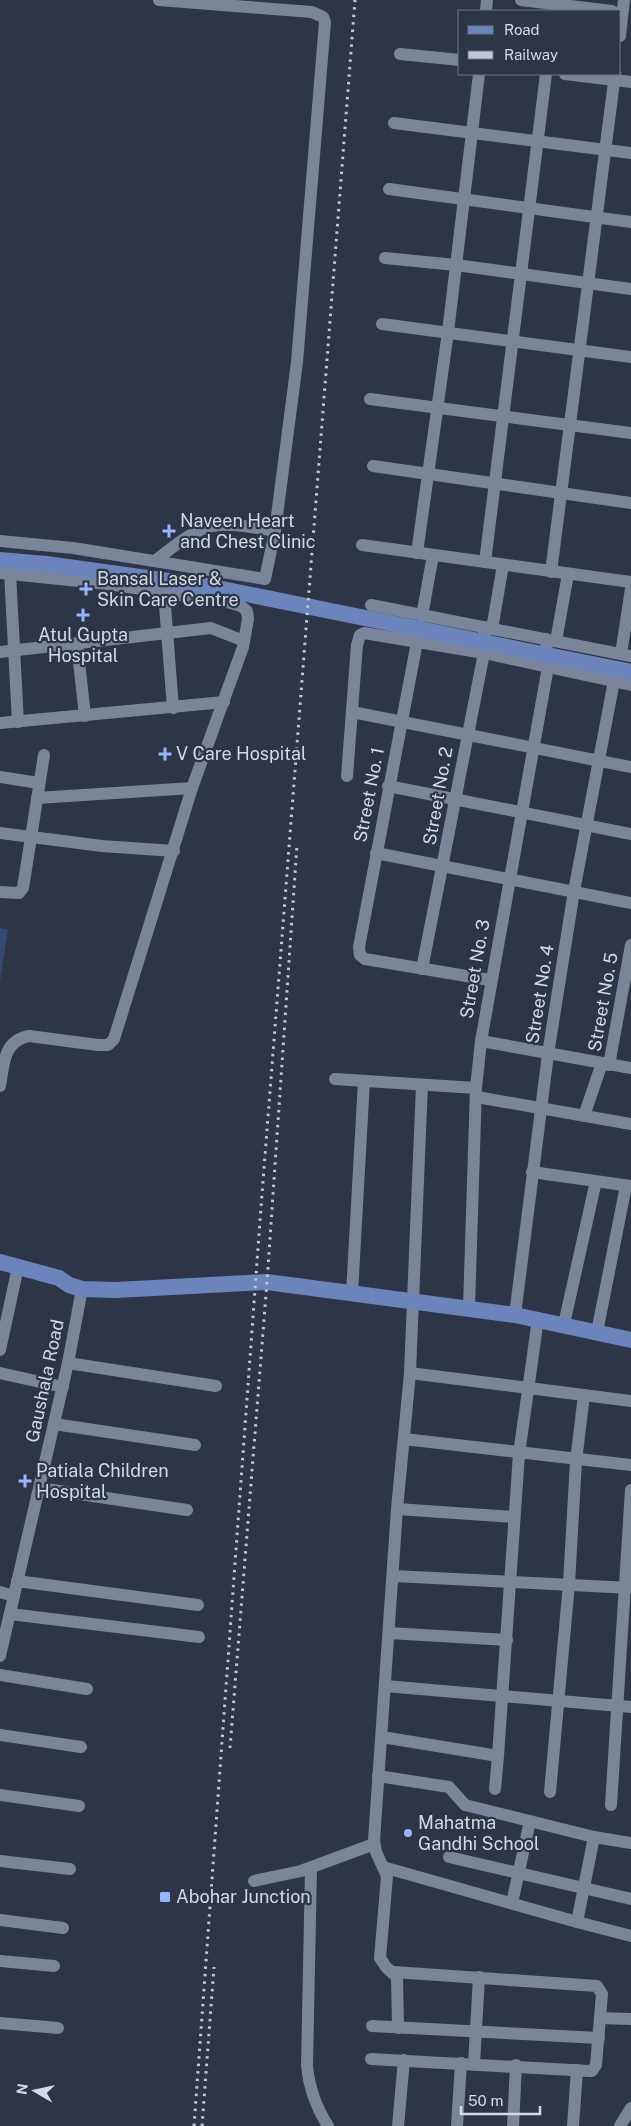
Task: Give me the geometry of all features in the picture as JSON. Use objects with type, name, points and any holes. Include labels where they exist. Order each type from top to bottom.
[{"type":"main road","points":[[3,569],[46,564],[212,587],[631,672]]},
{"type":"main road","points":[[0,1262],[17,1272],[57,1288],[75,1287],[116,1290],[267,1282],[469,1307],[564,1324],[631,1340]]},
{"type":"main road","points":[[0,1271],[17,1272]]},
{"type":"street","points":[[0,1047],[3,1041],[13,1032],[98,1037],[109,1033],[118,1022],[174,852],[192,788],[244,641],[248,619],[247,611],[265,579],[275,531],[297,362],[325,22],[323,17],[318,14],[293,5],[159,0]]},
{"type":"street","points":[[520,0],[555,5],[622,10],[621,23]]},
{"type":"street","points":[[400,54],[458,60]]},
{"type":"street","points":[[417,553],[448,332],[479,75]]},
{"type":"street","points":[[484,562],[539,142],[546,75]]},
{"type":"street","points":[[581,75],[614,77],[631,82]]},
{"type":"street","points":[[551,572],[614,77]]},
{"type":"street","points":[[394,123],[631,153]]},
{"type":"street","points":[[389,189],[631,222]]},
{"type":"street","points":[[385,258],[456,265],[631,289]]},
{"type":"street","points":[[382,324],[631,357]]},
{"type":"street","points":[[370,399],[437,406],[631,433]]},
{"type":"street","points":[[373,466],[631,502]]},
{"type":"street","points":[[155,561],[206,526],[236,524],[275,531]]},
{"type":"street","points":[[0,541],[73,548],[265,579]]},
{"type":"street","points":[[362,545],[631,582]]},
{"type":"street","points":[[422,616],[432,555]]},
{"type":"street","name":"Street No. 2","points":[[422,969],[488,628],[503,565]]},
{"type":"street","points":[[18,722],[13,651],[3,569],[226,602],[241,606],[247,611]]},
{"type":"street","name":"Street No. 3","points":[[469,1307],[476,1093],[481,1041],[520,812],[548,667],[551,640],[568,574]]},
{"type":"street","points":[[372,605],[626,655],[631,589]]},
{"type":"street","points":[[164,593],[165,633],[173,708]]},
{"type":"street","points":[[0,652],[211,628],[244,641]]},
{"type":"street","points":[[347,776],[358,645],[360,635],[364,633],[484,654],[631,685]]},
{"type":"street","name":"Street No. 1","points":[[417,642],[359,946],[360,955],[365,959],[422,969]]},
{"type":"street","points":[[77,644],[85,716]]},
{"type":"street","name":"Street No. 4","points":[[515,1315],[548,1054],[574,891],[614,681]]},
{"type":"street","points":[[0,723],[224,702]]},
{"type":"street","points":[[352,712],[468,733],[631,767]]},
{"type":"street","points":[[0,892],[18,893],[23,888],[44,755]]},
{"type":"street","points":[[0,777],[39,783]]},
{"type":"street","points":[[388,786],[631,834]]},
{"type":"street","points":[[37,798],[192,788]]},
{"type":"street","points":[[0,833],[174,852]]},
{"type":"street","points":[[376,853],[631,903]]},
{"type":"street","name":"Street No. 5","points":[[584,1116],[606,1064],[631,945]]},
{"type":"street","points":[[422,969],[490,980]]},
{"type":"street","points":[[0,1086],[6,1052],[10,1045],[29,1032]]},
{"type":"street","points":[[481,1041],[631,1068]]},
{"type":"street","points":[[335,1078],[422,1085],[476,1093],[540,1108],[631,1124]]},
{"type":"street","points":[[352,1293],[364,1081]]},
{"type":"street","points":[[371,2059],[592,2070],[594,2068],[601,2018],[600,1989],[593,1984],[394,1972],[386,1967],[380,1958],[387,1882],[374,1844],[394,1576],[397,1509],[410,1374],[422,1085]]},
{"type":"street","points":[[532,1172],[628,1186],[597,1332]]},
{"type":"street","points":[[564,1324],[596,1181]]},
{"type":"street","points":[[0,1350],[17,1272]]},
{"type":"street","name":"Gaushala Road","points":[[0,1656],[68,1363],[75,1287]]},
{"type":"street","points":[[495,1789],[519,1454],[538,1319]]},
{"type":"street","points":[[68,1363],[216,1386]]},
{"type":"street","points":[[0,1374],[63,1387]]},
{"type":"street","points":[[410,1374],[631,1401]]},
{"type":"street","points":[[550,1792],[569,1584],[576,1461],[584,1395]]},
{"type":"street","points":[[54,1424],[195,1446]]},
{"type":"street","points":[[404,1439],[576,1461],[631,1465]]},
{"type":"street","points":[[39,1488],[187,1510]]},
{"type":"street","points":[[611,1805],[625,1706],[631,1490]]},
{"type":"street","points":[[397,1509],[514,1518]]},
{"type":"street","points":[[394,1576],[510,1580],[628,1588]]},
{"type":"street","points":[[18,1581],[198,1605]]},
{"type":"street","points":[[0,1592],[14,1596]]},
{"type":"street","points":[[10,1614],[199,1638]]},
{"type":"street","points":[[389,1633],[507,1640]]},
{"type":"street","points":[[0,1676],[87,1689]]},
{"type":"street","points":[[386,1686],[625,1706]]},
{"type":"street","points":[[0,1735],[81,1747]]},
{"type":"street","points":[[382,1737],[498,1756]]},
{"type":"street","points":[[378,1776],[449,1787],[465,1805],[594,1837],[631,1843]]},
{"type":"street","points":[[0,1795],[79,1806]]},
{"type":"street","points":[[512,1903],[530,1821]]},
{"type":"street","points":[[577,1922],[594,1837]]},
{"type":"street","points":[[254,1881],[311,1868],[374,1844]]},
{"type":"street","points":[[449,1857],[519,1875],[631,1899]]},
{"type":"street","points":[[0,1861],[70,1869]]},
{"type":"street","points":[[383,1867],[631,1936]]},
{"type":"street","points":[[311,1868],[307,2066],[319,2112],[328,2126]]},
{"type":"street","points":[[0,1920],[63,1928]]},
{"type":"street","points":[[0,1960],[54,1966]]},
{"type":"street","points":[[394,1972],[399,1983],[398,2028]]},
{"type":"street","points":[[457,2126],[467,2063],[476,2033],[479,1977]]},
{"type":"street","points":[[601,2018],[631,2020]]},
{"type":"street","points":[[0,2023],[58,2028]]},
{"type":"street","points":[[372,2026],[476,2033],[599,2038]]},
{"type":"street","points":[[398,2126],[404,2060]]},
{"type":"street","points":[[513,2126],[516,2065]]},
{"type":"street","points":[[573,2126],[577,2070]]},
{"type":"street","points":[[620,2126],[631,2108]]},
{"type":"shaded area","points":[[0,928],[8,929],[0,982]]},
{"type":"railway","points":[[194,2126],[261,1207],[355,0]]},
{"type":"railway","points":[[230,1748],[267,1282],[297,845]]},
{"type":"railway","points":[[202,2126],[214,1967]]},
{"type":"place","name":"Naveen Heart and Chest Clinic","points":[[169,531]]},
{"type":"place","name":"Bansal Laser & Skin Care Centre","points":[[86,589]]},
{"type":"place","name":"Atul Gupta Hospital","points":[[83,615]]},
{"type":"place","name":"V Care Hospital","points":[[165,754]]},
{"type":"place","name":"Patiala Children Hospital","points":[[25,1481]]},
{"type":"place","name":"Mahatma Gandhi School","points":[[408,1833]]},
{"type":"place","name":"Abohar Junction","points":[[165,1897]]}]
